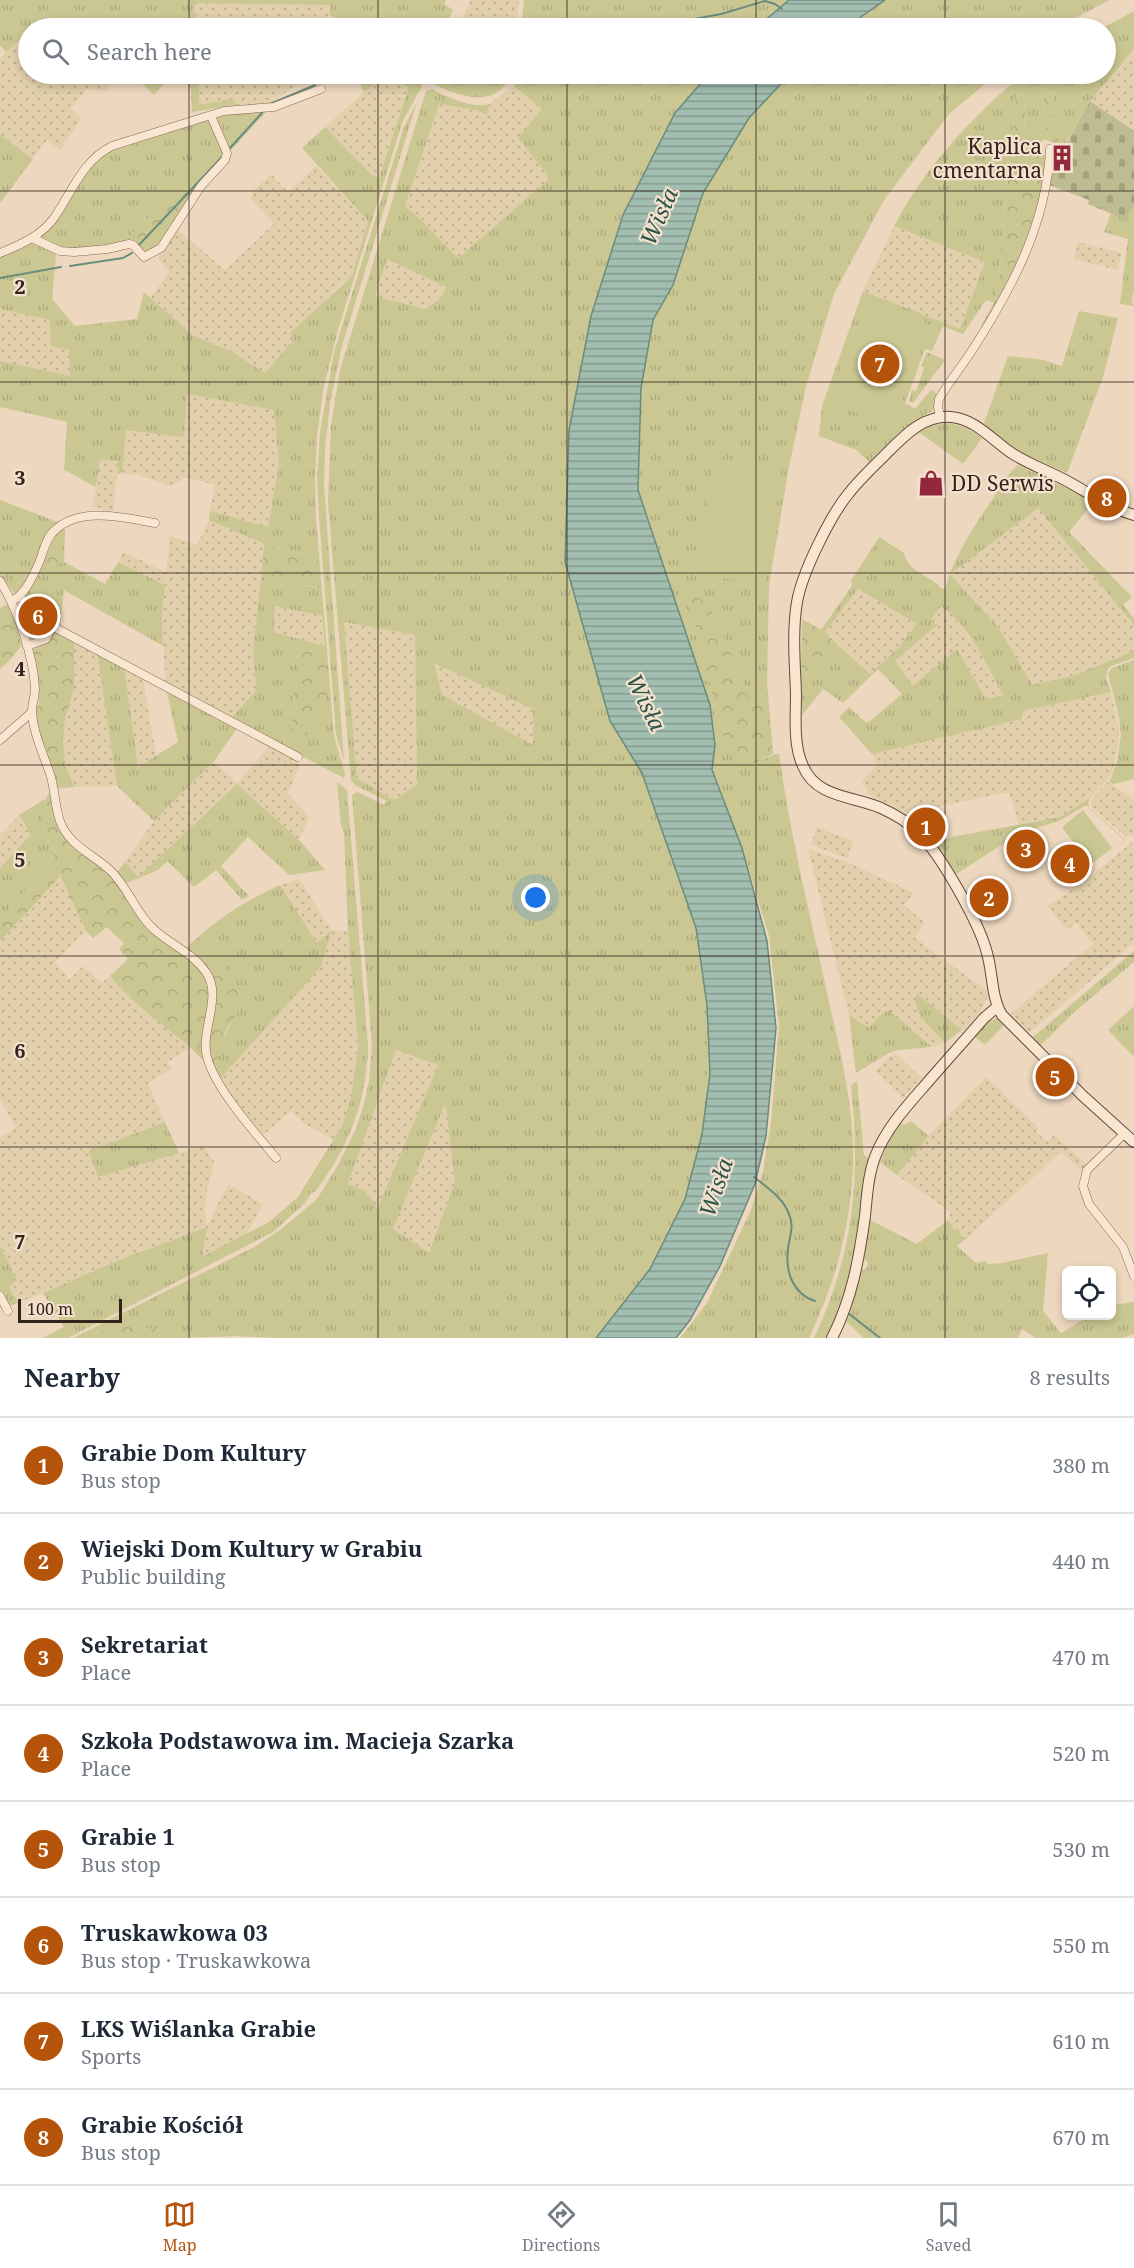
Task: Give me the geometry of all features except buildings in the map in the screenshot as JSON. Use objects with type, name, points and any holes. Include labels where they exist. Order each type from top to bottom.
[{"type":"street","points":[[0,254],[32,238],[54,218],[87,165],[100,152],[112,146],[224,111],[274,107],[321,89]]},
{"type":"street","points":[[32,238],[60,251],[107,249],[129,244],[133,245],[144,258],[161,249],[201,186],[225,160],[227,153],[211,116]]},
{"type":"street","points":[[940,417],[939,399],[991,320],[1027,250],[1043,205],[1050,149]]},
{"type":"street","points":[[1134,515],[1111,506],[1022,459],[970,422],[957,418],[940,417],[923,422],[855,485],[834,515],[807,571],[797,599],[795,626],[798,748],[805,771],[819,787],[881,808],[916,830],[933,850],[981,934],[998,1006],[1005,1018],[1031,1046],[1134,1142]]},
{"type":"street","points":[[16,599],[28,586],[49,537],[55,529],[75,519],[98,516],[155,523]]},
{"type":"street","points":[[0,581],[16,599],[46,618],[52,626],[298,757]]},
{"type":"street","points":[[16,599],[35,688],[32,712],[37,740],[52,778],[60,820],[66,836],[110,870],[155,931],[182,949],[206,971],[212,985],[207,1026],[207,1056],[217,1079],[276,1158]]},
{"type":"street","points":[[27,646],[46,639],[52,626]]},
{"type":"street","points":[[0,740],[32,712]]},
{"type":"street","points":[[832,1338],[847,1308],[860,1252],[874,1159],[883,1140],[899,1115],[984,1018],[998,1006]]},
{"type":"street","points":[[1124,1134],[1091,1165],[1084,1177],[1083,1186],[1089,1204],[1123,1247],[1134,1275]]},
{"type":"street","points":[[0,1296],[8,1311]]},
{"type":"shaded area","points":[[470,0],[519,0],[517,18],[463,18]]},
{"type":"shaded area","points":[[194,3],[332,5],[327,18],[195,18]]},
{"type":"shaded area","points":[[18,42],[18,84],[110,84],[107,91],[87,89],[71,108],[81,119],[60,150],[47,140],[33,159],[0,134],[0,58]]},
{"type":"shaded area","points":[[1134,49],[1134,131],[1090,101],[1104,84],[1116,84],[1116,70]]},
{"type":"shaded area","points":[[199,84],[299,84],[269,104],[236,105],[231,99],[199,106]]},
{"type":"shaded area","points":[[375,84],[403,84],[410,87],[379,178],[372,175],[325,127]]},
{"type":"shaded area","points":[[514,86],[542,109],[550,178],[458,258],[405,206],[431,124],[439,104],[476,110],[487,115],[489,104]]},
{"type":"shaded area","points":[[316,166],[368,221],[352,276],[333,291],[265,373],[231,351],[194,336],[151,297],[169,272],[158,258],[178,230],[225,270],[274,224],[251,199],[253,191],[271,174],[288,192]]},
{"type":"shaded area","points":[[894,226],[985,262],[960,330],[863,291]]},
{"type":"shaded area","points":[[1078,242],[1122,253],[1117,270],[1074,259]]},
{"type":"shaded area","points":[[387,258],[447,288],[440,299],[425,309],[375,296]]},
{"type":"shaded area","points":[[0,309],[50,320],[70,350],[70,377],[0,361]]},
{"type":"shaded area","points":[[187,394],[274,410],[279,464],[268,528],[210,511],[215,485],[182,477],[182,480],[171,486],[139,475],[122,473],[125,430]]},
{"type":"shaded area","points":[[100,458],[118,461],[113,511],[93,507]]},
{"type":"shaded area","points":[[1038,508],[1134,625],[1134,651],[1073,676],[1032,686],[998,627],[949,573]]},
{"type":"shaded area","points":[[209,520],[263,543],[264,546],[253,650],[255,692],[230,719],[165,681],[162,614],[165,585],[118,562],[123,552],[166,572],[170,536],[197,545]]},
{"type":"shaded area","points":[[858,589],[917,624],[896,650],[870,674],[825,632]]},
{"type":"shaded area","points":[[941,605],[953,616],[982,654],[1003,695],[986,699],[957,650],[913,687],[895,661],[936,625],[931,621]]},
{"type":"shaded area","points":[[275,606],[321,616],[325,646],[274,632]]},
{"type":"shaded area","points":[[344,622],[415,635],[417,786],[397,799],[392,799],[357,778]]},
{"type":"shaded area","points":[[74,640],[97,652],[117,786],[74,787],[65,764],[63,739],[65,719],[74,689]]},
{"type":"shaded area","points":[[434,662],[534,709],[533,745],[442,695]]},
{"type":"shaded area","points":[[124,666],[142,674],[156,755],[138,767]]},
{"type":"shaded area","points":[[1111,692],[1119,729],[1114,767],[1108,780],[1090,798],[1060,817],[1019,824],[1009,792],[937,807],[913,816],[867,794],[868,790],[861,781],[877,765],[872,754],[1023,719],[1023,711]]},
{"type":"shaded area","points":[[271,744],[295,758],[300,765],[288,793],[309,817],[299,840],[237,784],[138,877],[125,862],[154,821],[214,761],[237,783]]},
{"type":"shaded area","points":[[1108,782],[1134,799],[1134,837],[1130,834],[1126,837],[1091,806],[1091,800]]},
{"type":"shaded area","points":[[19,815],[31,834],[0,868],[0,832],[2,834]]},
{"type":"shaded area","points":[[816,827],[853,841],[847,858],[811,845]]},
{"type":"shaded area","points":[[1132,842],[1134,844],[1134,943],[1028,1034],[1010,1014],[1093,944],[1076,923],[1067,930],[1047,906],[1081,884]]},
{"type":"shaded area","points":[[808,849],[847,862],[914,893],[904,905],[925,923],[915,938],[988,992],[980,1012],[965,1029],[962,1030],[917,994],[920,1016],[945,1043],[932,1047],[888,1011],[877,1018],[869,1028],[849,1015]]},
{"type":"shaded area","points":[[62,876],[86,931],[55,962],[70,979],[83,966],[102,983],[110,976],[147,1013],[191,1047],[168,1062],[172,1069],[148,1083],[165,1122],[90,1151],[98,1177],[204,1145],[214,1162],[207,1191],[205,1210],[207,1226],[228,1184],[263,1204],[247,1234],[202,1258],[207,1227],[114,1262],[18,1303],[9,1287],[17,1279],[0,1245],[0,1137],[16,1128],[0,1099],[0,941]]},
{"type":"shaded area","points":[[299,879],[332,931],[348,931],[358,1046],[351,1098],[342,1126],[333,1140],[306,1125],[291,1111],[261,1137],[220,1079],[321,967],[330,932],[317,943],[280,885]]},
{"type":"shaded area","points":[[396,1050],[438,1065],[378,1209],[365,1191],[348,1185]]},
{"type":"shaded area","points":[[896,1054],[921,1077],[904,1098],[875,1071],[890,1056]]},
{"type":"shaded area","points":[[986,1077],[1039,1128],[1036,1132],[1047,1142],[1055,1135],[1087,1165],[1082,1171],[1061,1152],[968,1237],[962,1238],[958,1228],[954,1230],[948,1220],[951,1212],[897,1175],[934,1130]]},
{"type":"shaded area","points":[[446,1105],[455,1182],[429,1254],[393,1229]]},
{"type":"green space","points":[[0,0],[446,0],[444,4],[453,10],[449,18],[336,18],[329,15],[331,5],[194,3],[195,18],[18,18],[18,42],[6,52],[0,45]]},
{"type":"green space","points":[[524,0],[789,0],[768,18],[522,18]]},
{"type":"green space","points":[[885,0],[1110,0],[1075,18],[859,18]]},
{"type":"green space","points":[[1134,11],[1134,49],[1116,70],[1116,21]]},
{"type":"green space","points":[[142,84],[164,84],[154,95]]},
{"type":"green space","points":[[187,84],[199,84],[199,105],[232,99],[236,105],[192,112],[191,88]]},
{"type":"green space","points":[[360,84],[375,84],[364,92]]},
{"type":"green space","points":[[403,84],[421,84],[422,87],[403,120],[337,333],[323,391],[317,436],[316,518],[334,736],[345,774],[344,778],[230,719],[255,692],[253,650],[261,576],[318,588],[317,556],[264,546],[263,543],[209,520],[210,511],[268,527],[279,464],[274,410],[187,394],[184,437],[126,430],[122,473],[117,474],[118,461],[100,459],[96,487],[64,470],[67,422],[0,407],[0,361],[70,376],[69,350],[51,346],[50,320],[0,309],[0,256],[33,243],[56,254],[52,299],[75,326],[137,319],[144,292],[194,336],[231,351],[265,373],[293,340],[290,333],[352,276],[368,221],[302,148],[325,127],[372,175],[379,178],[409,87]],"holes":[[[275,606],[322,616],[325,646],[291,728],[299,639],[274,632]]]},
{"type":"green space","points":[[434,84],[506,84],[497,93],[487,96],[465,96]]},
{"type":"green space","points":[[515,84],[700,84],[675,113],[591,316],[569,430],[565,562],[610,721],[642,773],[696,928],[707,1005],[710,1074],[702,1134],[685,1199],[650,1269],[596,1338],[237,1336],[181,1338],[121,1321],[88,1338],[73,1338],[256,1246],[280,1230],[317,1199],[355,1131],[369,1081],[372,1046],[352,795],[357,792],[384,805],[387,801],[355,785],[351,780],[328,503],[331,426],[340,370],[426,91],[432,89],[469,104],[489,104],[487,115],[476,110],[439,104],[405,206],[458,258],[550,178],[518,138],[542,109],[514,86]],"holes":[[[387,259],[446,287],[440,299],[425,309],[375,296]],[[344,622],[415,635],[417,785],[397,799],[392,799],[357,778]],[[434,663],[533,709],[533,745],[442,695]],[[396,1050],[438,1065],[378,1208],[365,1191],[348,1184]],[[444,1106],[446,1106],[455,1182],[429,1253],[393,1229]]]},
{"type":"green space","points":[[781,84],[985,84],[948,115],[884,200],[834,294],[806,386],[789,467],[769,585],[767,682],[746,688],[704,594],[754,763],[779,753],[795,848],[847,1086],[852,1127],[853,1168],[849,1213],[840,1255],[809,1338],[680,1338],[707,1303],[751,1210],[763,1172],[771,1122],[779,1026],[769,936],[742,848],[712,770],[715,745],[638,490],[641,388],[653,320],[673,285],[703,193],[749,118]]},
{"type":"green space","points":[[1012,84],[1045,84],[1044,118],[1051,142],[1044,139],[1039,144],[1040,152],[1046,156],[1023,157],[1026,92],[1016,95],[998,285],[994,303],[986,300],[963,334],[943,326],[932,351],[925,349],[905,403],[915,409],[931,390],[938,397],[932,411],[906,428],[869,462],[856,450],[819,436],[822,406],[863,291],[960,329],[985,262],[894,226],[935,163],[985,108]]},
{"type":"green space","points":[[1045,84],[1053,84],[1052,111],[1059,136],[1058,144],[1051,142],[1048,134]]},
{"type":"green space","points":[[1053,84],[1104,84],[1090,101],[1064,146],[1058,144],[1059,136],[1052,111]]},
{"type":"green space","points":[[1026,92],[1023,156],[1046,156],[1043,189],[1025,246],[984,328],[981,326],[994,303],[998,285],[1016,95]]},
{"type":"green space","points":[[1090,101],[1134,131],[1134,206],[1126,220],[1088,204],[1089,200],[1049,185],[1055,164]]},
{"type":"green space","points":[[417,102],[342,346],[330,403],[324,485],[344,761],[336,734],[319,516],[317,480],[320,433],[334,352],[404,127]]},
{"type":"green space","points":[[267,111],[229,150],[215,120],[220,115]]},
{"type":"green space","points":[[208,120],[223,149],[194,172],[125,241],[109,247],[60,249],[38,239],[51,224],[83,174],[103,154]]},
{"type":"green space","points":[[0,134],[33,159],[0,203]]},
{"type":"green space","points":[[223,149],[222,159],[163,244],[144,256],[134,244],[125,241],[194,172]]},
{"type":"green space","points":[[1134,206],[1132,301],[1134,306],[1120,304],[1128,239],[1104,232],[1111,213],[1126,220]]},
{"type":"green space","points":[[868,301],[930,325],[892,426],[829,402]]},
{"type":"green space","points":[[1079,311],[1118,318],[1103,377],[1067,473],[1010,448],[984,423],[1008,356],[1044,360],[1062,366]]},
{"type":"green space","points":[[927,352],[945,360],[913,403],[909,401],[912,390],[916,391],[924,368],[921,366]]},
{"type":"green space","points":[[955,424],[982,438],[963,464],[919,432],[930,426]]},
{"type":"green space","points":[[713,458],[782,466],[764,584],[699,575]]},
{"type":"green space","points":[[1018,465],[1079,494],[1092,504],[1069,532],[1132,597],[1123,605],[1134,618],[1134,625],[1038,508],[950,574],[998,627],[1032,685],[1073,676],[1134,651],[1134,658],[1111,666],[1107,670],[1106,678],[1111,692],[1023,711],[1022,719],[872,754],[839,717],[849,707],[865,722],[869,722],[902,694],[878,669],[843,703],[823,689],[802,715],[801,670],[813,678],[839,646],[870,674],[896,650],[917,624],[858,589],[825,632],[820,631],[852,586],[851,581],[879,537],[904,553],[909,563],[918,572],[938,584],[940,588],[945,589],[950,573],[965,543],[1010,473]],"holes":[[[941,606],[961,624],[977,647],[1003,695],[986,699],[957,649],[913,686],[895,661],[937,625],[931,620]]]},
{"type":"green space","points":[[0,500],[60,523],[22,590],[15,594],[0,576]]},
{"type":"green space","points":[[65,528],[64,562],[40,568],[57,532]]},
{"type":"green space","points":[[264,546],[317,556],[319,588],[261,576]]},
{"type":"green space","points":[[64,562],[105,584],[118,562],[165,585],[162,614],[163,646],[64,590],[60,626],[24,598],[40,568]]},
{"type":"green space","points":[[704,593],[746,688],[767,682],[773,754],[754,763],[728,754],[689,602]]},
{"type":"green space","points":[[9,604],[22,645],[0,669],[0,608]]},
{"type":"green space","points":[[21,605],[45,622],[47,631],[44,636],[34,641],[28,637],[24,624],[29,623],[28,620],[22,619],[18,608]]},
{"type":"green space","points":[[802,619],[825,632],[839,646],[813,678],[801,670]]},
{"type":"green space","points":[[55,630],[74,640],[74,689],[65,719],[63,739],[65,764],[74,787],[57,788],[43,749],[34,712],[39,704],[32,650],[48,642]]},
{"type":"green space","points":[[299,639],[325,646],[327,698],[307,735],[291,728]]},
{"type":"green space","points":[[97,652],[124,666],[138,767],[178,742],[166,688],[238,727],[214,761],[154,821],[117,786]]},
{"type":"green space","points":[[1134,660],[1134,779],[1115,784],[1109,783],[1117,762],[1121,735],[1108,673],[1112,668]]},
{"type":"green space","points":[[337,782],[347,790],[368,1045],[367,1066],[360,1104],[354,1123],[337,1158],[315,1192],[311,1193],[305,1203],[273,1232],[68,1338],[43,1338],[64,1327],[43,1293],[114,1262],[207,1227],[202,1257],[269,1222],[298,1197],[342,1126],[351,1098],[358,1046],[348,931],[344,833],[341,825]]},
{"type":"green space","points":[[237,784],[299,840],[325,870],[289,875],[248,837],[221,866],[249,896],[242,900],[216,870],[194,887],[167,861],[158,870],[127,883],[117,872],[125,862],[138,877]]},
{"type":"green space","points":[[51,790],[65,837],[115,879],[134,906],[181,952],[198,937],[233,979],[238,989],[239,1008],[227,1029],[221,1052],[213,1064],[202,1059],[128,995],[110,976],[128,959],[119,949],[124,943],[107,927],[93,938],[86,931],[59,872],[60,877],[0,941],[0,922],[56,853],[47,838],[43,822],[44,806]]},
{"type":"green space","points":[[1090,798],[1089,807],[1124,839],[1120,847],[1123,839],[1086,805],[1059,821],[1020,833],[955,875],[937,843],[952,837],[1060,817]]},
{"type":"green space","points":[[45,799],[45,834],[56,853],[0,922],[0,868],[31,834],[19,815]]},
{"type":"green space","points":[[1083,810],[1112,848],[1090,865],[1062,827]]},
{"type":"green space","points":[[280,885],[317,943],[331,931],[321,967],[220,1079],[213,1064],[240,1002],[237,986],[198,937],[237,908]]},
{"type":"green space","points":[[1134,951],[1134,962],[1073,1013],[1040,1046],[1032,1038]]},
{"type":"green space","points":[[916,993],[962,1030],[945,1043],[920,1016],[915,1002]]},
{"type":"green space","points":[[1134,1006],[1134,1057],[1108,1030]]},
{"type":"green space","points":[[888,1010],[932,1047],[889,1053],[856,1073],[849,1015],[869,1028]]},
{"type":"green space","points":[[998,1018],[1004,1025],[985,1045],[974,1036],[988,1021]]},
{"type":"green space","points":[[857,1081],[864,1155],[868,1158],[854,1250],[835,1317],[825,1338],[814,1338],[838,1276],[846,1245],[854,1184],[855,1152],[851,1085]]},
{"type":"green space","points":[[911,1121],[929,1136],[897,1175],[880,1162],[900,1122],[904,1125]]},
{"type":"green space","points":[[165,1122],[179,1153],[98,1177],[89,1151]]},
{"type":"green space","points":[[870,1220],[917,1244],[948,1220],[954,1230],[958,1228],[962,1237],[968,1237],[957,1246],[976,1263],[985,1261],[988,1264],[1002,1263],[1048,1253],[1043,1311],[1061,1333],[1082,1320],[1116,1320],[1116,1304],[1134,1302],[1134,1334],[1121,1338],[1036,1338],[1022,1329],[1018,1338],[864,1338],[846,1321],[850,1314],[861,1270],[867,1268],[868,1262],[863,1258]]},
{"type":"green space","points":[[0,1245],[17,1280],[9,1287],[18,1303],[9,1306],[0,1295]]},
{"type":"green space","points":[[121,1320],[181,1338],[88,1338]]},
{"type":"water","points":[[789,0],[885,0],[859,18],[768,18]]},
{"type":"water","name":"Wisła","points":[[700,84],[781,84],[749,118],[703,193],[673,285],[653,320],[641,388],[638,490],[710,705],[715,745],[712,770],[742,848],[767,941],[776,1028],[766,1136],[755,1184],[720,1266],[690,1320],[676,1338],[596,1338],[650,1269],[685,1199],[702,1134],[710,1074],[707,1005],[696,928],[642,773],[610,721],[565,562],[569,430],[591,316],[623,215],[675,113]]},
{"type":"waterway","points":[[700,18],[765,1],[782,9]]},
{"type":"waterway","points":[[270,104],[315,85]]},
{"type":"waterway","points":[[230,148],[262,113]]},
{"type":"waterway","points":[[137,247],[222,157]]},
{"type":"waterway","points":[[70,266],[123,258],[132,253]]},
{"type":"waterway","points":[[0,278],[61,267]]},
{"type":"waterway","points":[[754,1177],[775,1194],[788,1211],[792,1225],[787,1258],[789,1274],[796,1288],[807,1298],[815,1301]]},
{"type":"waterway","points":[[848,1313],[880,1338]]},
{"type":"place","name":"Kaplica cmentarna","points":[[1062,158]]},
{"type":"place","name":"LKS Wiślanka Grabie","points":[[880,364]]},
{"type":"place","name":"DD Serwis","points":[[931,483]]},
{"type":"place","name":"Grabie Kościół","points":[[1107,498]]},
{"type":"place","name":"Truskawkowa 03","points":[[38,616]]},
{"type":"place","name":"Grabie Dom Kultury","points":[[926,827]]},
{"type":"place","name":"Sekretariat","points":[[1026,849]]},
{"type":"place","name":"Szkoła Podstawowa im. Macieja Szarka","points":[[1070,864]]},
{"type":"place","name":"Wiejski Dom Kultury w Grabiu","points":[[989,898]]},
{"type":"place","name":"Grabie 1","points":[[1055,1077]]}]
